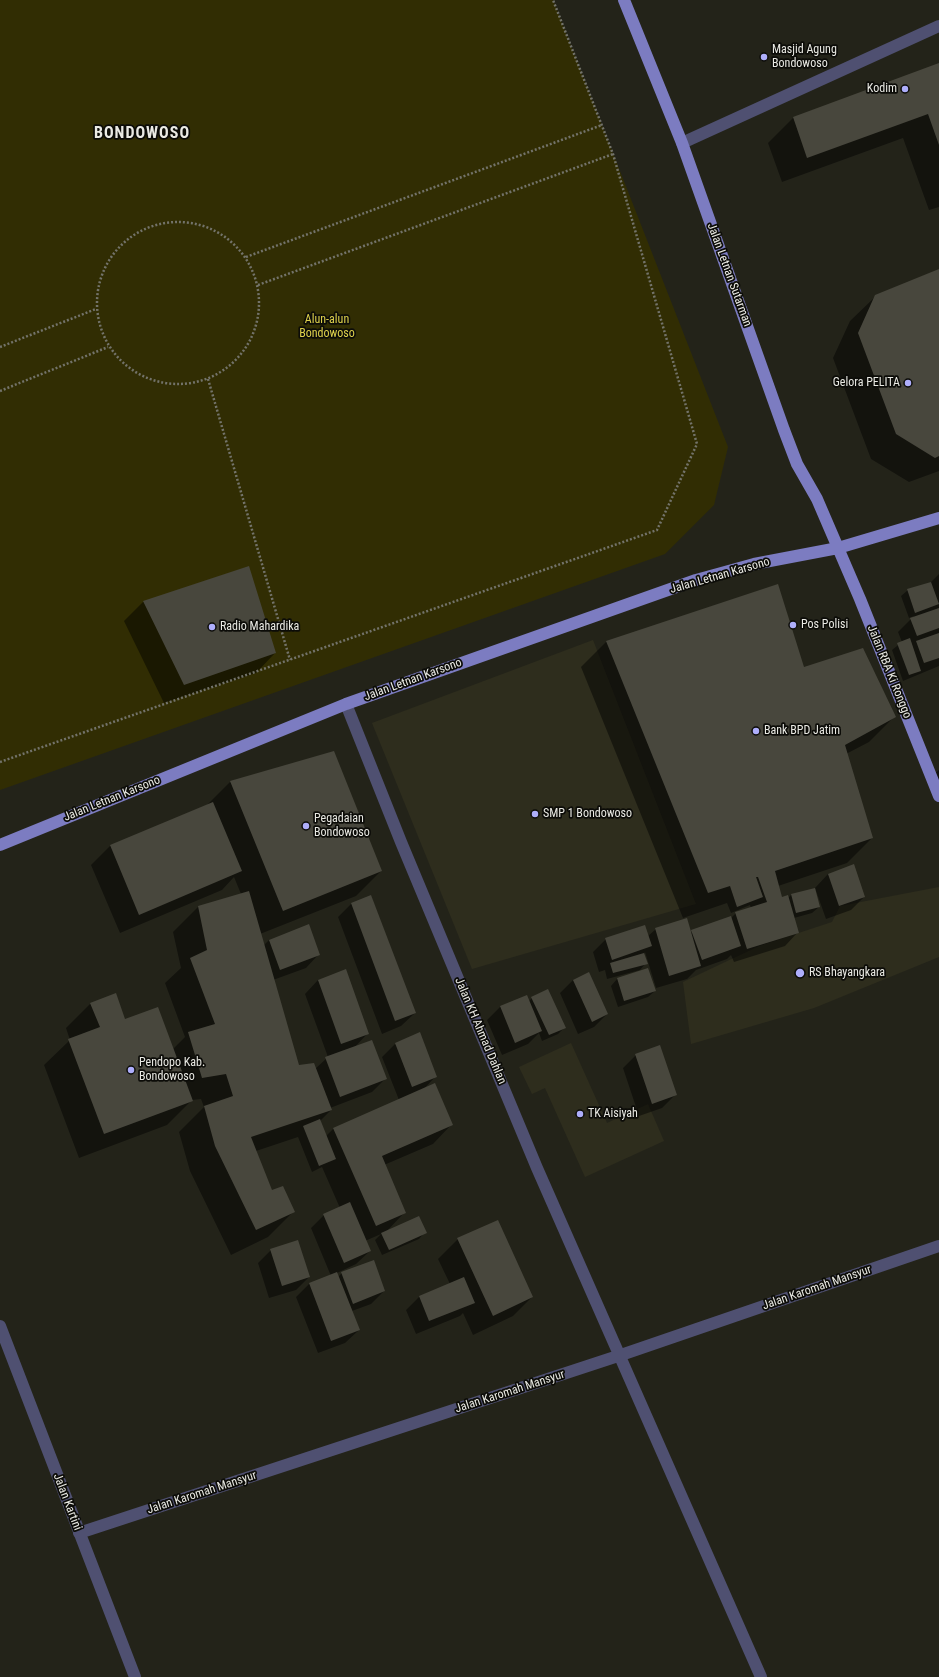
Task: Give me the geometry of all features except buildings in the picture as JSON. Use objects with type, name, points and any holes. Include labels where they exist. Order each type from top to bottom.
[{"type":"main road","name":"Jalan Letnan Sutarman","points":[[624,0],[682,143],[797,464],[817,500],[838,548]]},
{"type":"main road","name":"Jalan Letnan Karsono","points":[[0,845],[346,704],[696,580],[754,564],[838,548],[939,518]]},
{"type":"main road","name":"Jalan RBA Ki Ronggo","points":[[838,548],[939,796]]},
{"type":"street","points":[[682,143],[939,26]]},
{"type":"street","name":"Jalan KH Ahmad Dahlan","points":[[346,704],[404,849],[534,1161],[621,1355],[761,1677]]},
{"type":"street","name":"Jalan Karomah Mansyur","points":[[79,1533],[621,1355],[939,1246]]},
{"type":"street","name":"Jalan Kartini","points":[[0,1326],[135,1677]]},
{"type":"path","points":[[0,762],[657,530],[697,444],[613,154],[553,0]]},
{"type":"path","points":[[246,257],[602,125]]},
{"type":"path","points":[[258,285],[613,154]]},
{"type":"path","points":[[178,221],[204,225],[228,237],[246,257],[258,285],[259,314],[250,341],[232,364],[208,379],[181,385],[152,381],[127,368],[108,347],[99,329],[96,309],[98,283],[109,258],[127,238],[151,225],[178,221]]},
{"type":"path","points":[[0,347],[96,309]]},
{"type":"path","points":[[0,391],[108,347]]},
{"type":"path","points":[[208,379],[290,660]]},
{"type":"shaded area","name":"SMP 1 Bondowoso","points":[[593,640],[696,904],[472,969],[372,723]]},
{"type":"shaded area","name":"RS Bhayangkara","points":[[939,887],[939,957],[814,1008],[691,1044],[683,982],[759,946],[832,922],[840,906]]},
{"type":"shaded area","name":"TK Aisiyah","points":[[571,1043],[607,1123],[648,1104],[664,1141],[585,1177],[545,1088],[532,1094],[519,1067]]},
{"type":"green space","name":"Alun-alun Bondowoso","points":[[0,0],[553,0],[728,447],[714,505],[665,554],[0,790]]},
{"type":"place","name":"Masjid Agung Bondowoso","points":[[764,57]]},
{"type":"place","name":"Kodim","points":[[905,89]]},
{"type":"place","name":"Gelora PELITA","points":[[908,383]]},
{"type":"place","name":"Pos Polisi","points":[[793,625]]},
{"type":"place","name":"Radio Mahardika","points":[[212,627]]},
{"type":"place","name":"Bank BPD Jatim","points":[[756,731]]},
{"type":"place","name":"SMP 1 Bondowoso","points":[[535,814]]},
{"type":"place","name":"Pegadaian Bondowoso","points":[[306,826]]},
{"type":"place","name":"RS Bhayangkara","points":[[800,973]]},
{"type":"place","name":"Pendopo Kab. Bondowoso","points":[[131,1070]]},
{"type":"place","name":"TK Aisiyah","points":[[580,1114]]},
{"type":"district","name":"BONDOWOSO","points":[[142,134]]}]
